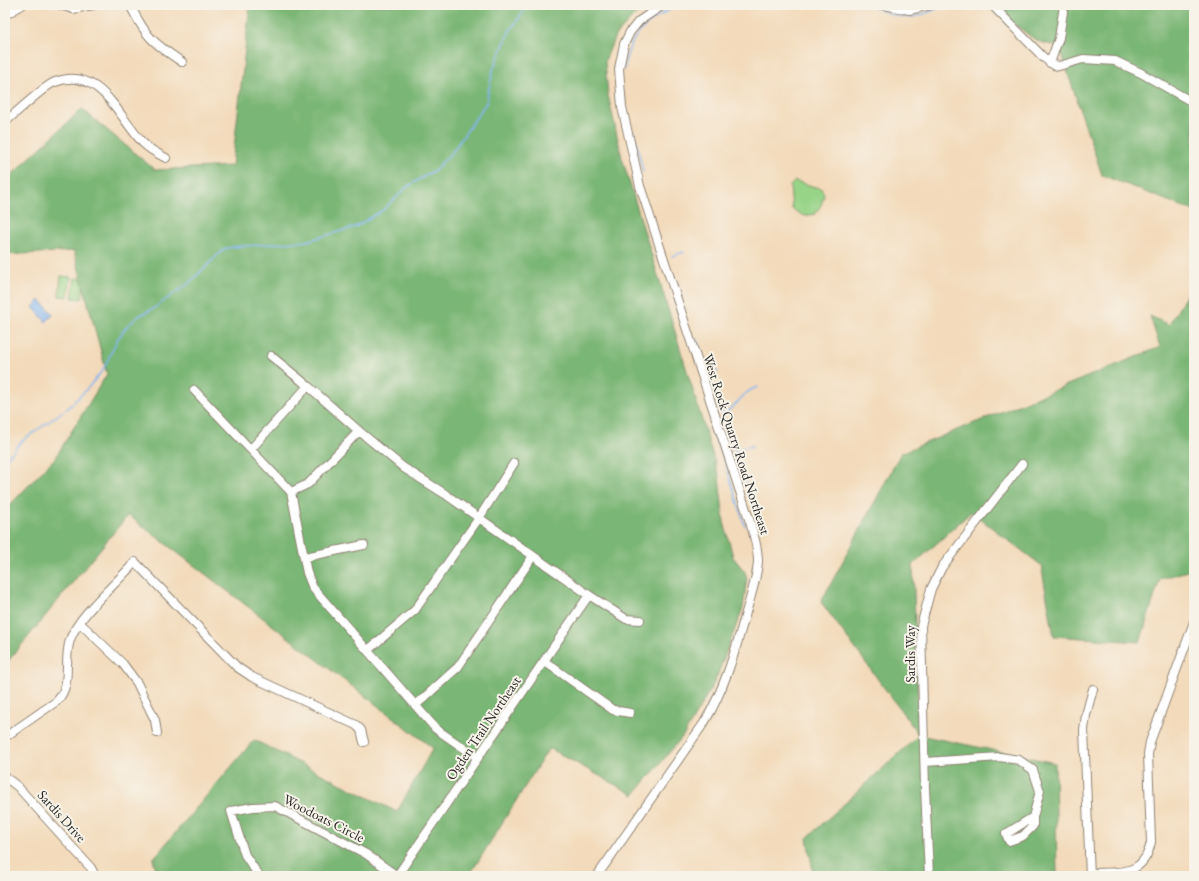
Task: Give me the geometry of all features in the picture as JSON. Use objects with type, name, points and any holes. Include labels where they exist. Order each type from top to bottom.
[{"type":"street","points":[[5,15],[22,5]]},
{"type":"street","points":[[60,5],[73,9],[93,5]]},
{"type":"street","points":[[130,5],[141,27],[155,44],[182,62]]},
{"type":"street","name":"West Rock Quarry Road Northeast","points":[[596,876],[704,723],[715,704],[736,646],[757,568],[758,553],[754,534],[640,186],[622,107],[619,68],[624,44],[630,32],[640,21],[663,5]]},
{"type":"street","points":[[884,5],[909,10],[931,5]]},
{"type":"street","points":[[992,5],[1050,63],[1059,66],[1083,59],[1115,61],[1141,73],[1194,103]]},
{"type":"street","points":[[1050,63],[1059,38],[1064,5]]},
{"type":"street","points":[[5,122],[54,82],[71,78],[85,81],[102,90],[143,143],[153,151],[166,158]]},
{"type":"street","points":[[271,356],[404,468],[626,619],[640,620]]},
{"type":"street","points":[[251,449],[308,386]]},
{"type":"street","points":[[194,390],[291,492],[307,573],[313,588],[436,729],[478,758]]},
{"type":"street","points":[[291,492],[308,484],[359,431]]},
{"type":"street","points":[[368,650],[415,610],[479,518],[514,463]]},
{"type":"street","name":"Sardis Way","points":[[929,876],[921,626],[931,589],[942,567],[1022,464]]},
{"type":"street","points":[[304,557],[364,545]]},
{"type":"street","points":[[416,705],[458,667],[533,556]]},
{"type":"street","points":[[5,737],[57,701],[63,695],[66,686],[66,661],[70,639],[80,623],[135,562],[192,619],[232,662],[252,677],[356,725],[361,730],[364,742]]},
{"type":"street","name":"Ogden Trail Northeast","points":[[397,876],[589,595]]},
{"type":"street","points":[[1093,689],[1086,715],[1084,730],[1090,875],[1127,872],[1140,865],[1148,854],[1151,842],[1148,754],[1150,742],[1194,622]]},
{"type":"street","points":[[80,623],[123,664],[137,683],[155,720],[157,733]]},
{"type":"street","points":[[544,661],[614,710],[630,713]]},
{"type":"street","points":[[925,762],[1000,757],[1019,760],[1033,770],[1040,790],[1033,817]]},
{"type":"street","name":"Sardis Drive","points":[[5,777],[17,786],[91,868],[95,876]]},
{"type":"street","name":"Woodoats Circle","points":[[259,876],[245,855],[231,811],[254,807],[275,806],[366,854],[397,876]]},
{"type":"green space","points":[[250,5],[649,5],[634,16],[615,36],[605,61],[608,95],[622,158],[719,476],[724,522],[733,557],[745,572],[747,578],[743,608],[715,681],[684,735],[634,795],[549,748],[469,876],[158,876],[153,859],[254,740],[397,812],[433,748],[128,515],[5,665],[5,510],[55,458],[107,374],[74,251],[5,255],[5,181],[82,109],[155,170],[232,166]]},
{"type":"green space","points":[[988,5],[1194,5],[1194,211],[1102,175],[1059,47],[1037,41]]},
{"type":"green space","points":[[795,181],[822,189],[824,195],[821,205],[815,214],[804,216],[792,209],[790,186]]},
{"type":"green space","points":[[61,276],[71,277],[68,297],[59,296]]},
{"type":"green space","points":[[75,278],[84,279],[82,299],[72,298]]},
{"type":"green space","points":[[1194,282],[1194,569],[1160,579],[1140,642],[1054,636],[1041,565],[971,512],[913,565],[919,735],[821,602],[901,453],[1160,347],[1150,316],[1169,325]]},
{"type":"green space","points":[[919,735],[1055,763],[1057,876],[814,876],[807,838]]},
{"type":"water","points":[[40,300],[53,314],[46,322],[33,307]]},
{"type":"waterway","points":[[5,460],[22,441],[69,407],[87,389],[103,370],[117,340],[127,326],[139,316],[154,308],[188,284],[224,249],[232,247],[307,241],[355,227],[383,210],[407,187],[436,169],[453,151],[486,103],[493,70],[509,32],[528,5]]},
{"type":"waterway","points":[[624,70],[626,57],[630,47],[641,30],[658,16],[679,5]]},
{"type":"waterway","points":[[869,5],[890,14],[907,17],[923,14],[944,5]]},
{"type":"waterway","points":[[634,132],[643,172]]},
{"type":"waterway","points":[[672,256],[684,252]]},
{"type":"waterway","points":[[697,340],[755,512]]},
{"type":"waterway","points":[[709,372],[715,370],[718,372]]},
{"type":"waterway","points":[[722,414],[732,408],[747,392],[758,387]]},
{"type":"waterway","points":[[714,436],[724,459],[745,526]]},
{"type":"waterway","points":[[735,450],[752,446]]}]
